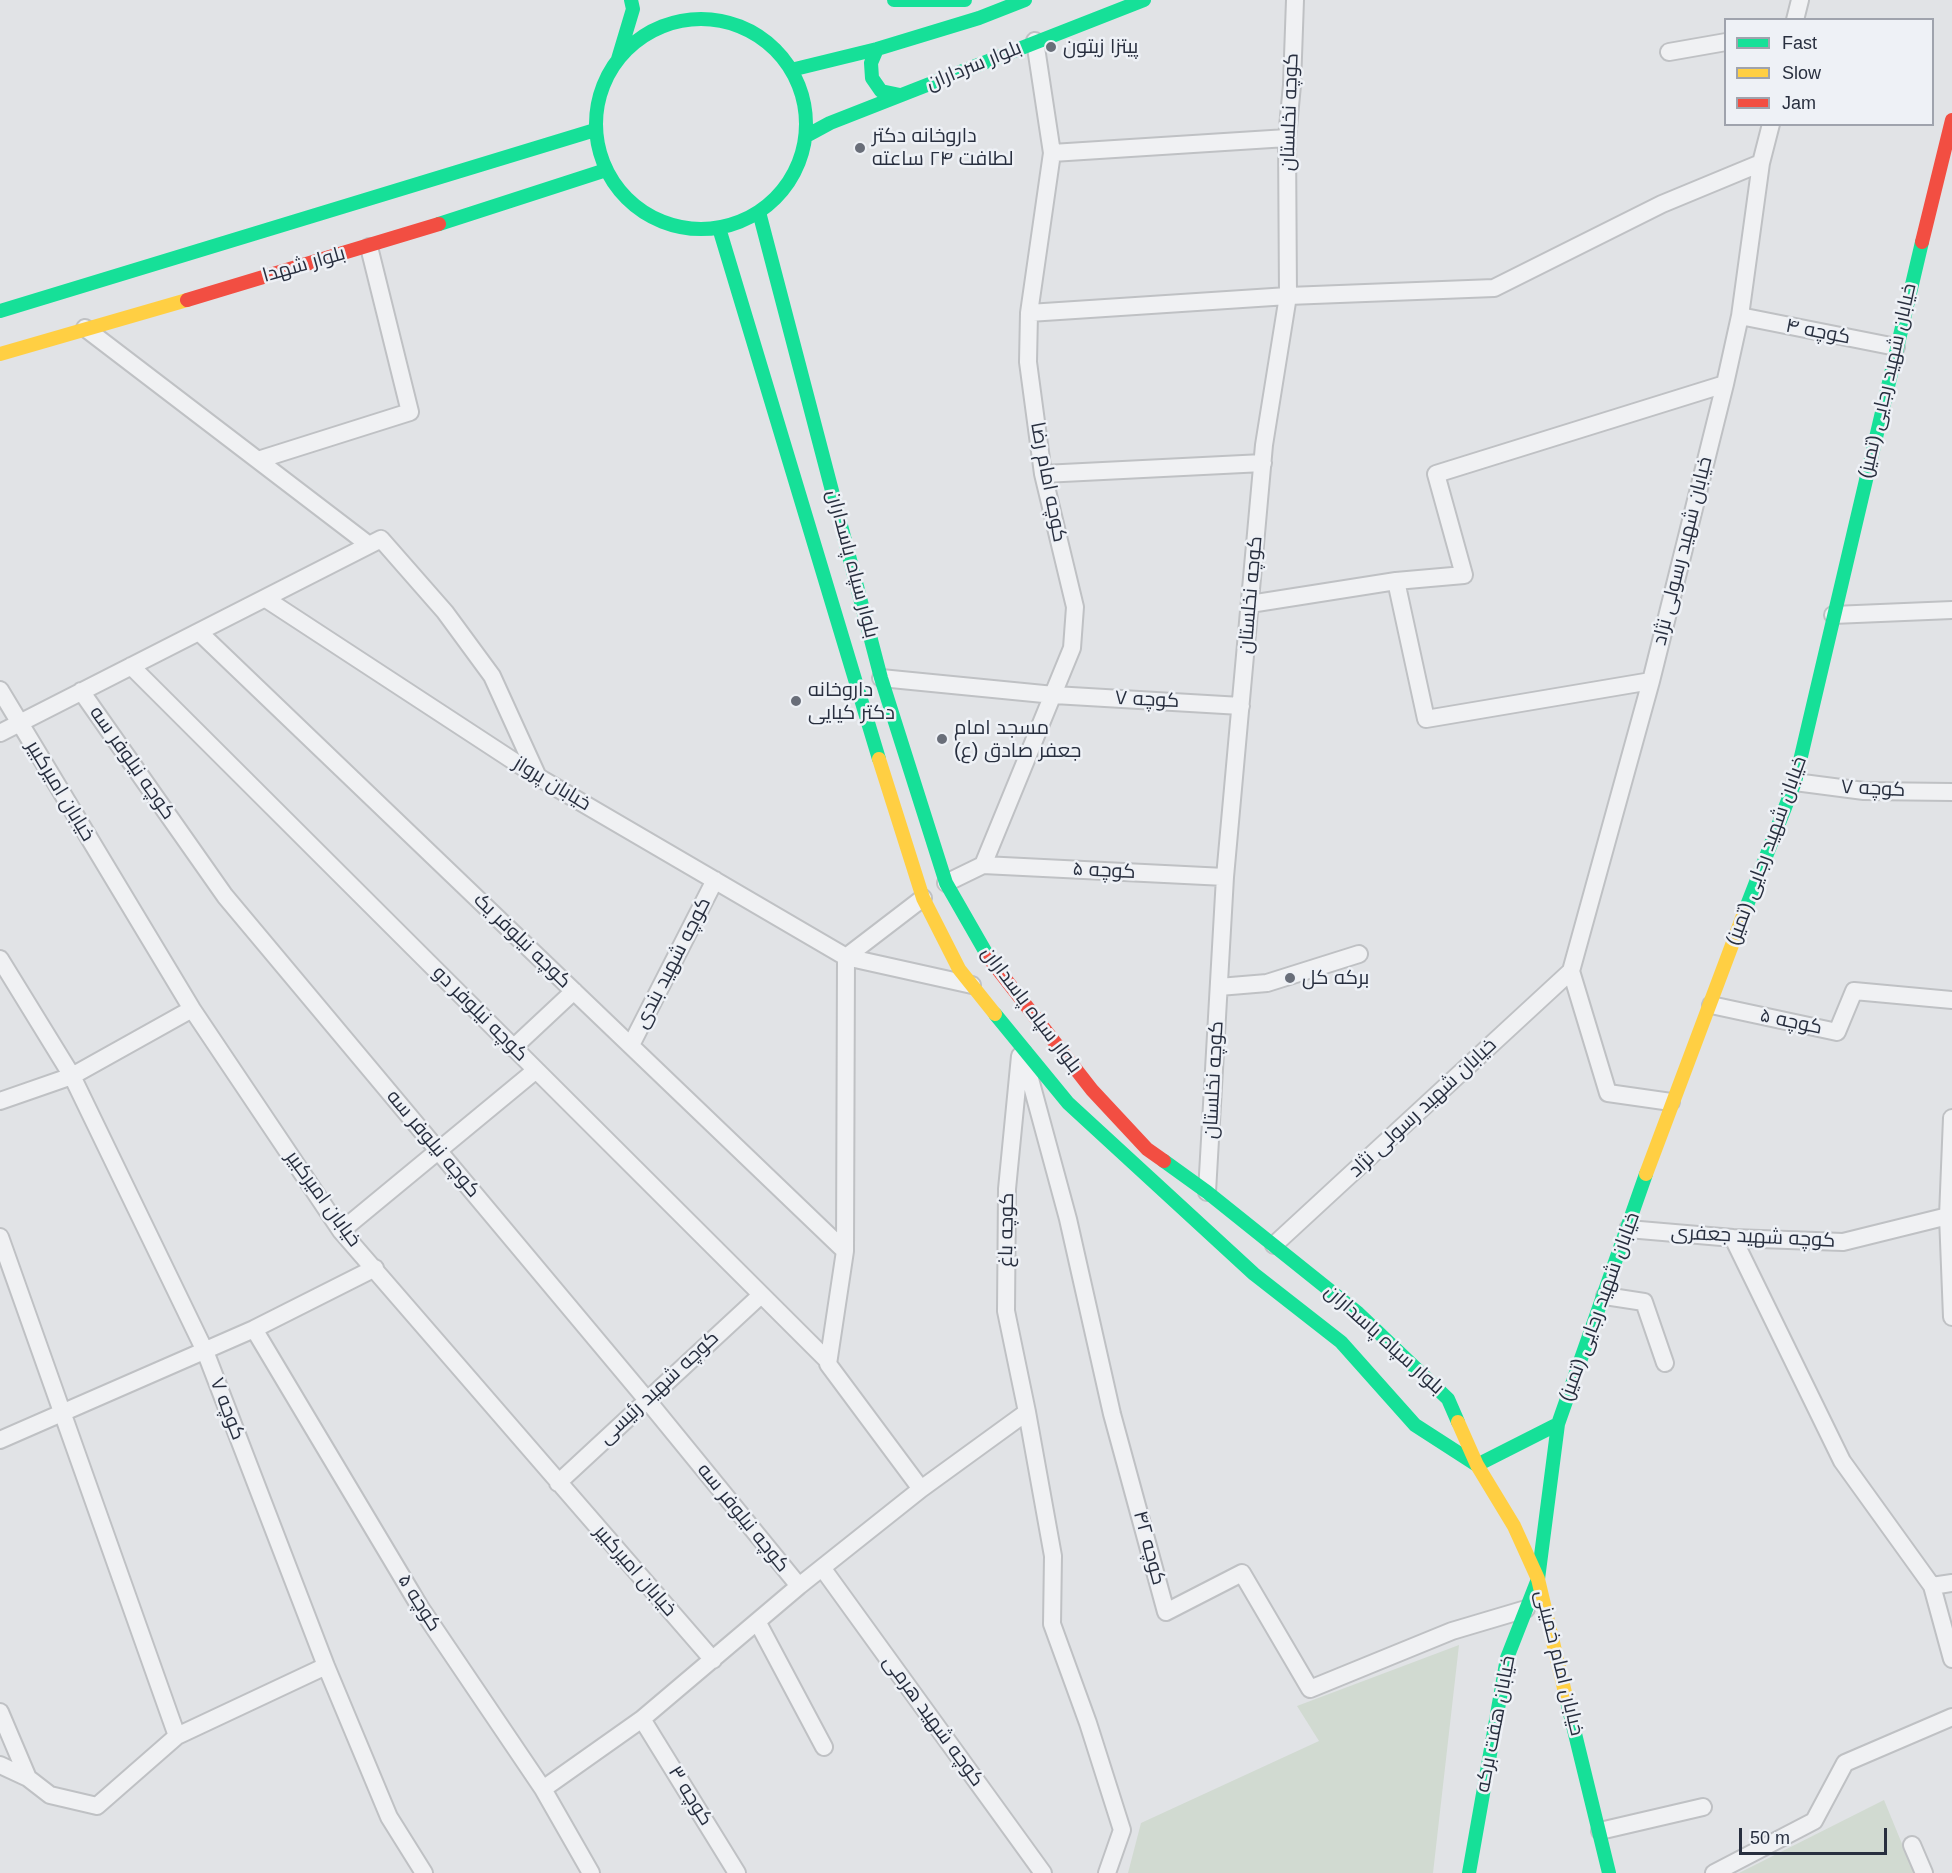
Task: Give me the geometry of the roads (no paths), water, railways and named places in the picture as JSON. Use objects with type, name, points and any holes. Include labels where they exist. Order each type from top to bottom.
[{"type":"main road","points":[[618,60],[633,9],[631,0]]},
{"type":"main road","points":[[894,0],[965,0]]},
{"type":"main road","points":[[791,69],[877,49],[979,18],[1025,0]]},
{"type":"main road","name":"بلوار سرداران","points":[[806,136],[830,123],[1144,0]]},
{"type":"main road","points":[[712,7],[721,21]]},
{"type":"main road","points":[[692,19],[721,21],[749,30],[773,47],[791,69],[801,90],[806,113],[806,136],[791,179],[777,197],[759,212],[719,228],[696,229],[674,226],[652,218],[634,206],[618,189],[606,170],[595,130],[597,105],[605,81],[618,60],[639,39],[664,26],[692,19]]},
{"type":"main road","points":[[877,49],[871,63],[872,78],[881,91],[900,95]]},
{"type":"main road","name":"خیابان شهید رجایی (تمیز)","points":[[1538,1579],[1558,1424],[1605,1296],[1671,1102],[1711,1005],[1795,782],[1896,347],[1952,120]]},
{"type":"main road","points":[[0,311],[595,130]]},
{"type":"main road","name":"بلوار شهدا","points":[[0,354],[369,247],[606,170]]},
{"type":"main road","name":"بلوار سپاه پاسداران","points":[[759,212],[881,678],[946,883],[986,953],[1092,1090],[1147,1149],[1207,1192],[1358,1313],[1448,1399],[1477,1465]]},
{"type":"main road","name":"بلوار سپاه پاسداران","points":[[719,228],[923,898],[959,969],[1068,1102],[1254,1274],[1341,1342],[1415,1425],[1477,1465]]},
{"type":"main road","name":"خیابان شهید رجایی (تمیز)","points":[[1477,1465],[1558,1424]]},
{"type":"main road","name":"خیابان امام خمینی","points":[[1477,1465],[1514,1526],[1538,1579],[1609,1873]]},
{"type":"main road","name":"خیابان هفت برکه","points":[[1469,1873],[1507,1658],[1538,1579]]},
{"type":"street","name":"کوچه نخلستان","points":[[1207,1192],[1225,877],[1263,464],[1288,296],[1287,138],[1295,0]]},
{"type":"street","points":[[1796,18],[1800,0]]},
{"type":"street","name":"کوچه امام رضا","points":[[983,865],[1072,648],[1075,607],[1043,474],[1028,362],[1029,313],[1052,153],[1035,41]]},
{"type":"street","points":[[1669,52],[1724,42]]},
{"type":"street","name":"خیابان شهید رسولی نژاد","points":[[1274,1245],[1571,971],[1650,681],[1725,384],[1740,316],[1761,163],[1770,126]]},
{"type":"street","points":[[1052,153],[1287,138]]},
{"type":"street","points":[[1029,313],[1288,296],[1494,288],[1662,204],[1761,163]]},
{"type":"street","points":[[258,460],[410,412],[369,247]]},
{"type":"street","name":"کوچه ۴","points":[[1740,316],[1896,347]]},
{"type":"street","points":[[85,328],[369,545]]},
{"type":"street","points":[[1250,604],[1396,581],[1464,575],[1436,474],[1725,384]]},
{"type":"street","points":[[1043,474],[1263,464]]},
{"type":"street","points":[[0,733],[381,539],[445,612],[492,676],[538,777]]},
{"type":"street","points":[[1396,581],[1425,719],[1650,681]]},
{"type":"street","name":"خیابان پرواز","points":[[266,599],[538,777],[846,957],[972,985]]},
{"type":"street","points":[[1833,615],[1952,610]]},
{"type":"street","name":"کوچه نیلوفر یک","points":[[199,632],[845,1251]]},
{"type":"street","name":"کوچه نیلوفر دو","points":[[131,666],[828,1362],[921,1489]]},
{"type":"street","name":"کوچه ۷","points":[[881,678],[1054,694],[1241,706]]},
{"type":"street","name":"خیابان امیرکبیر","points":[[0,690],[192,1009],[341,1231],[558,1484],[713,1660]]},
{"type":"street","name":"کوچه نیلوفر سه","points":[[81,691],[225,896],[646,1399],[799,1586]]},
{"type":"street","name":"کوچه ۷","points":[[1795,782],[1864,791],[1952,792]]},
{"type":"street","points":[[946,883],[983,865]]},
{"type":"street","name":"کوچه ۵","points":[[983,865],[1225,877]]},
{"type":"street","name":"کوچه شهید بندی","points":[[631,1045],[715,880]]},
{"type":"street","points":[[828,1362],[845,1251],[846,957],[923,898]]},
{"type":"street","points":[[1219,987],[1267,983],[1359,954]]},
{"type":"street","name":"کوچه ۷","points":[[0,959],[72,1076],[205,1351],[326,1666],[389,1817],[424,1873]]},
{"type":"street","points":[[1571,971],[1608,1093],[1671,1102]]},
{"type":"street","points":[[513,1048],[574,991]]},
{"type":"street","name":"کوچه ۵","points":[[1711,1005],[1837,1032],[1854,991],[1952,1000]]},
{"type":"street","points":[[0,1101],[72,1076],[192,1009]]},
{"type":"street","name":"کوچه باغ","points":[[1021,1046],[1006,1189],[1006,1311],[1053,1556],[1052,1624],[1088,1722],[1122,1830],[1107,1873]]},
{"type":"street","name":"کوچه ۴۲","points":[[1021,1046],[1068,1219],[1113,1414],[1166,1612],[1242,1573],[1310,1689],[1452,1631],[1526,1609]]},
{"type":"street","points":[[341,1231],[536,1070]]},
{"type":"street","points":[[1952,1118],[1948,1216],[1952,1317]]},
{"type":"street","name":"کوچه شهید جعفری","points":[[1628,1229],[1733,1238],[1843,1242],[1948,1216]]},
{"type":"street","points":[[0,1237],[177,1736]]},
{"type":"street","points":[[1733,1238],[1842,1461],[1932,1586],[1952,1659]]},
{"type":"street","points":[[0,1440],[62,1415],[254,1329],[375,1268]]},
{"type":"street","name":"کوچه شهید رئیسی","points":[[558,1484],[646,1399],[761,1295]]},
{"type":"street","points":[[1605,1296],[1644,1302],[1665,1363]]},
{"type":"street","name":"کوچه ۵","points":[[254,1329],[420,1607],[543,1789],[591,1873]]},
{"type":"street","points":[[543,1789],[642,1719],[799,1586],[824,1569],[921,1489],[1027,1412]]},
{"type":"street","name":"کوچه شهید هرمی","points":[[824,1569],[1043,1873]]},
{"type":"street","points":[[1932,1586],[1952,1583]]},
{"type":"street","points":[[758,1623],[825,1747]]},
{"type":"street","points":[[0,1765],[28,1778],[50,1795],[97,1806],[177,1736],[326,1666]]},
{"type":"street","points":[[0,1712],[28,1778]]},
{"type":"street","points":[[1714,1873],[1814,1821],[1845,1763],[1952,1717]]},
{"type":"street","name":"کوچه ۳","points":[[642,1719],[737,1873]]},
{"type":"street","points":[[1599,1831],[1703,1807]]},
{"type":"street","points":[[1912,1845],[1924,1873]]},
{"type":"place","name":"پیتزا زیتون","points":[[1051,47]]},
{"type":"place","name":"داروخانه دکتر لطافت ۲۴ ساعته","points":[[860,148]]},
{"type":"place","name":"داروخانه دکتر کیایی","points":[[796,701]]},
{"type":"place","name":"مسجد امام جعفر صادق (ع)","points":[[942,739]]},
{"type":"place","name":"برکه کل","points":[[1290,978]]}]
